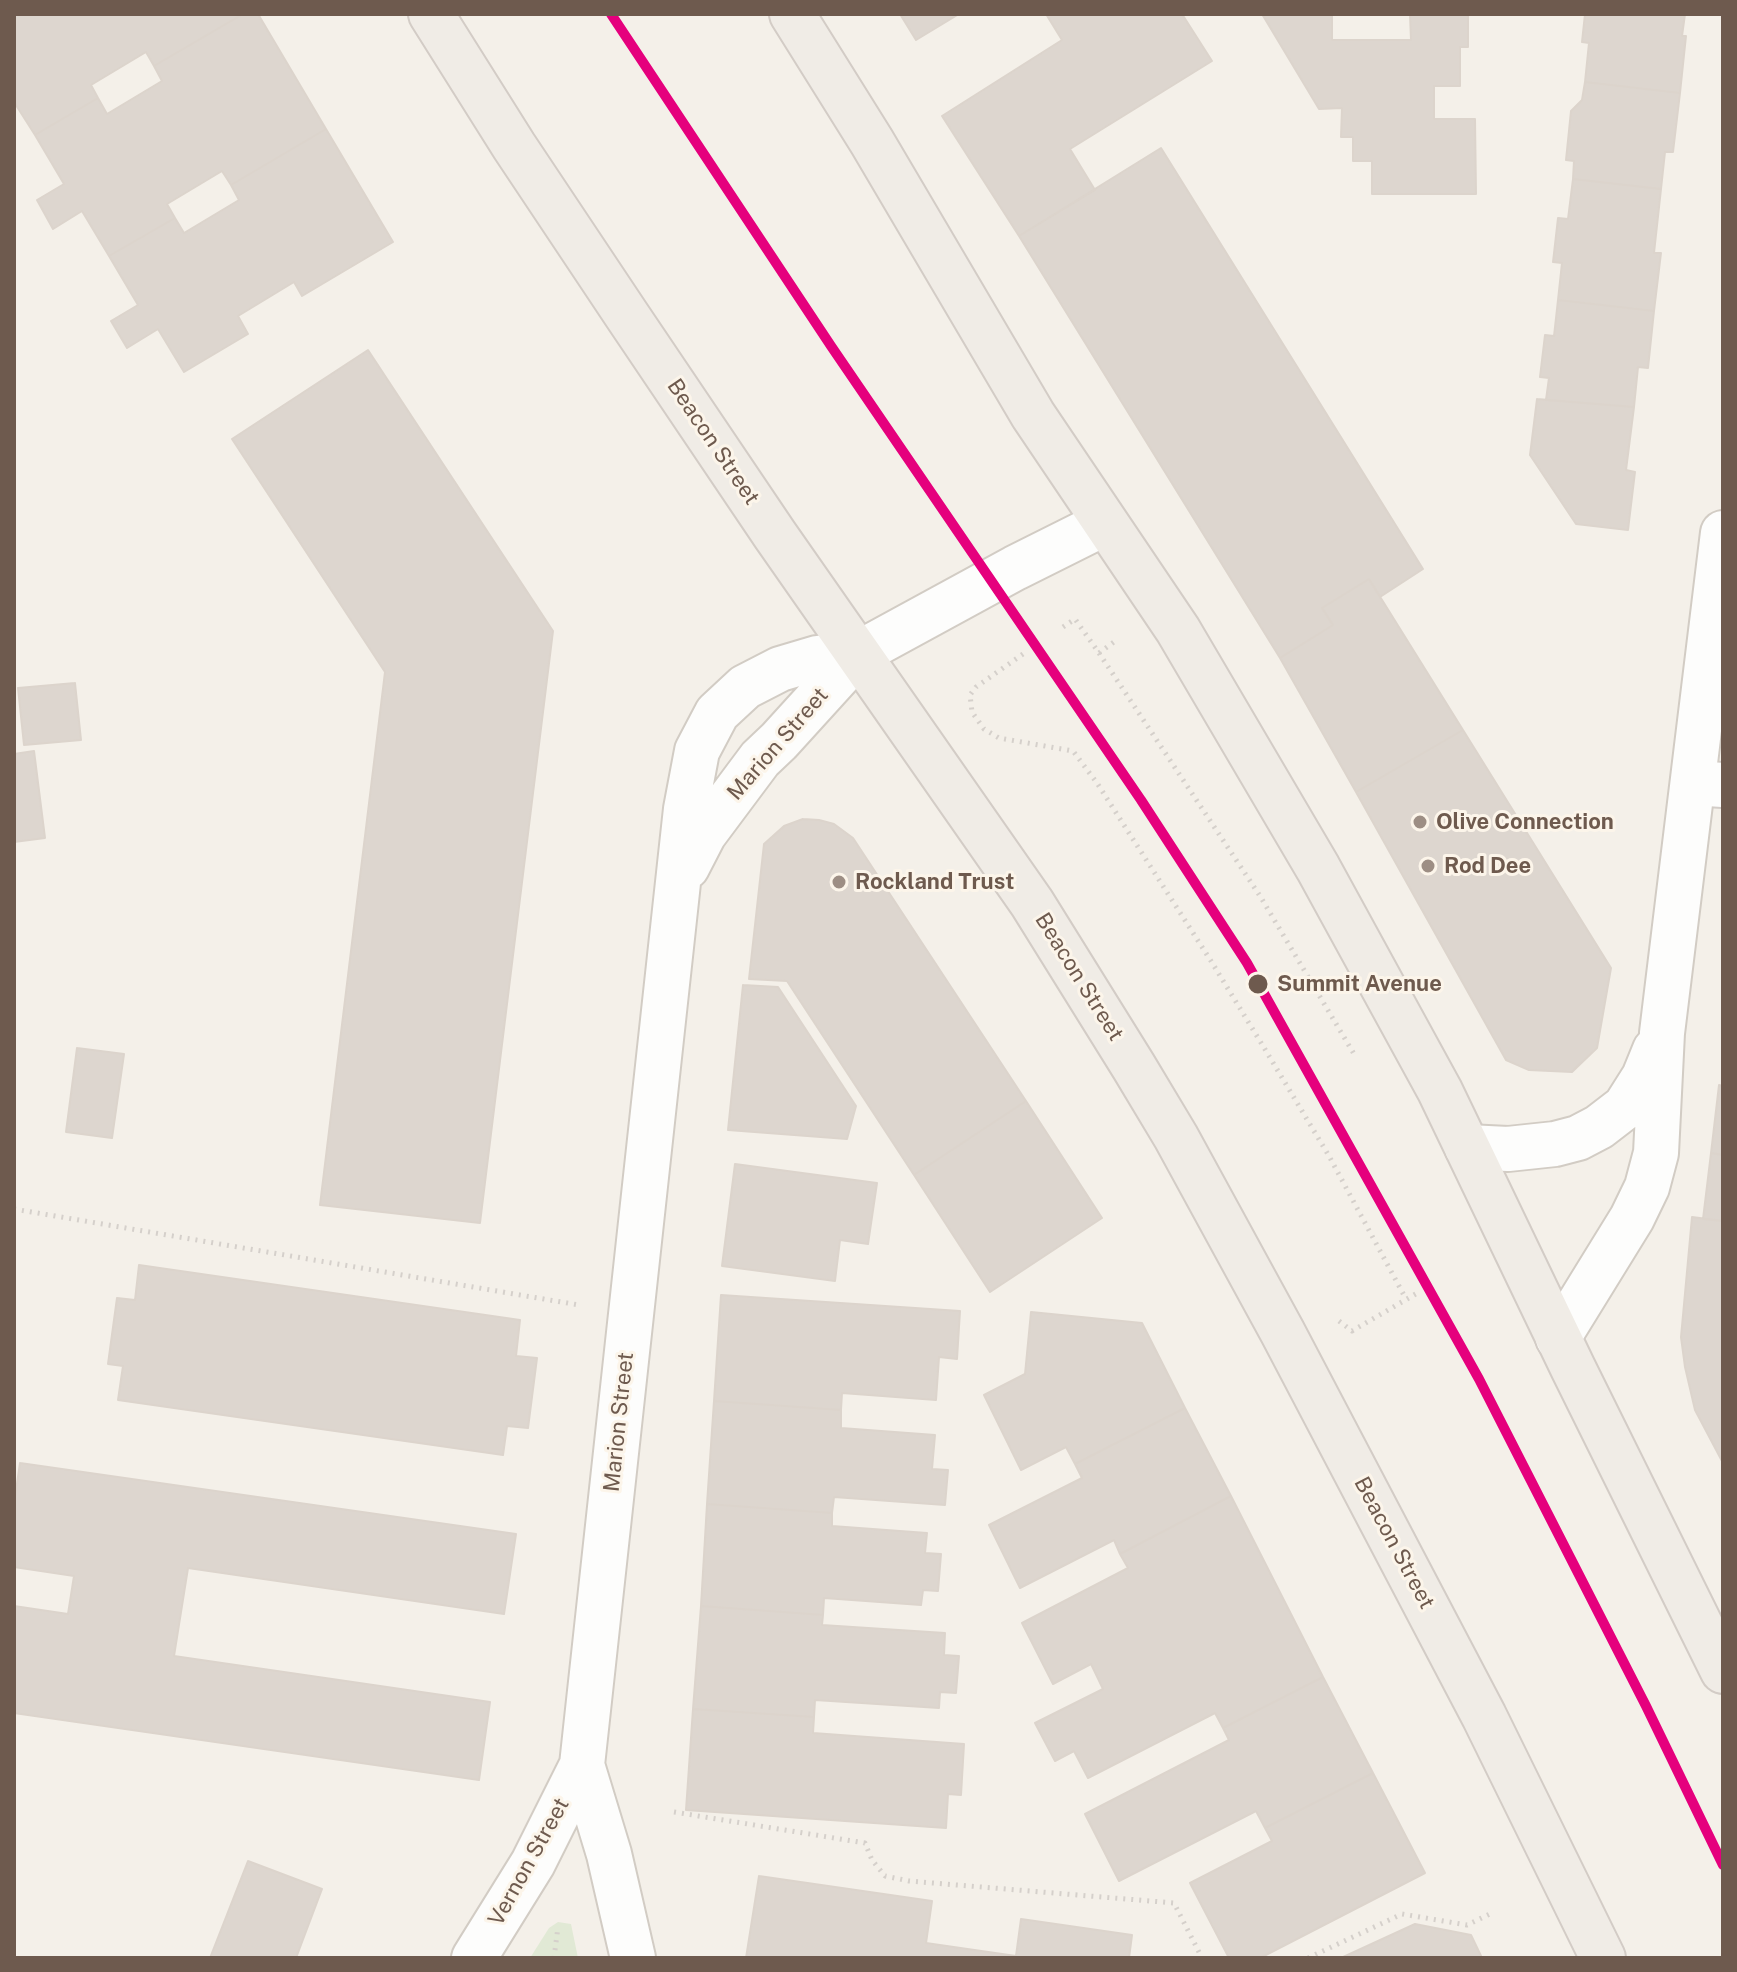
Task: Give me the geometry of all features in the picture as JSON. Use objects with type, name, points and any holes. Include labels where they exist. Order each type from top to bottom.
[{"type":"main road","name":"Beacon Street","points":[[431,14],[514,146],[775,535],[1032,903],[1176,1137],[1477,1702],[1603,1958]]},
{"type":"main road","points":[[792,14],[872,142],[1033,415],[1178,630],[1318,868],[1467,1147],[1723,1671]]},
{"type":"street","name":"Marion Street","points":[[680,881],[704,834],[730,796],[760,759],[859,653],[1003,574],[1105,523]]},
{"type":"street","points":[[1558,1338],[1632,1218],[1647,1187],[1656,1153],[1662,1033],[1708,784],[1723,533]]},
{"type":"street","name":"Marion Street","points":[[633,1958],[609,1854],[582,1765],[686,809],[697,751],[717,713],[745,687],[780,669],[817,658],[859,653]]},
{"type":"street","points":[[1467,1147],[1508,1149],[1555,1144],[1578,1138],[1599,1127],[1625,1107],[1644,1077],[1662,1033]]},
{"type":"street","name":"Vernon Street","points":[[474,1958],[533,1863],[582,1765]]},
{"type":"path","points":[[1063,627],[1075,619],[1099,653],[1260,896],[1355,1056]]},
{"type":"path","points":[[1099,653],[1114,642]]},
{"type":"path","points":[[1023,654],[972,691],[969,703],[972,712],[984,729],[999,738],[1073,751],[1097,783],[1211,961],[1329,1156],[1406,1299]]},
{"type":"path","points":[[14,1209],[584,1306]]},
{"type":"path","points":[[1330,1314],[1352,1331],[1419,1292]]},
{"type":"path","points":[[674,1812],[865,1843],[872,1860],[885,1876],[909,1881],[1174,1903],[1202,1958]]},
{"type":"path","points":[[1308,1958],[1402,1914],[1467,1925],[1492,1913]]},
{"type":"path","points":[[554,1958],[558,1922]]},
{"type":"green space","points":[[558,1922],[571,1924],[578,1958],[530,1958],[549,1928]]},
{"type":"building","points":[[14,14],[243,14],[154,66],[146,52],[91,85],[98,98],[35,135],[14,102]]},
{"type":"building","points":[[243,14],[258,14],[326,129],[231,185],[222,171],[167,204],[175,218],[109,256],[82,211],[53,229],[37,200],[64,184],[35,135],[98,98],[107,114],[162,81],[154,66]]},
{"type":"building","points":[[900,14],[959,14],[916,40]]},
{"type":"building","points":[[1046,14],[1182,14],[1212,61],[1070,149],[1095,190],[1019,236],[942,116],[1062,40]]},
{"type":"building","points":[[1262,14],[1332,14],[1332,40],[1411,40],[1410,14],[1468,14],[1468,47],[1460,47],[1460,86],[1434,86],[1434,119],[1475,119],[1476,194],[1372,194],[1372,161],[1353,161],[1353,137],[1341,137],[1342,108],[1319,109]]},
{"type":"building","points":[[1585,14],[1685,14],[1680,93],[1585,82],[1589,43],[1582,42]]},
{"type":"building","points":[[1585,82],[1680,93],[1673,152],[1665,152],[1661,189],[1573,179],[1574,161],[1566,160],[1571,111],[1582,100]]},
{"type":"building","points":[[326,129],[393,242],[302,296],[294,282],[238,316],[248,334],[184,372],[158,329],[127,348],[111,321],[138,305],[109,256],[175,218],[184,233],[239,200],[231,185]]},
{"type":"building","points":[[1161,148],[1423,569],[1380,597],[1369,579],[1322,608],[1333,625],[1280,658],[1019,236]]},
{"type":"building","points":[[1573,179],[1661,189],[1654,253],[1661,253],[1654,311],[1558,300],[1562,263],[1553,262],[1558,218],[1568,219]]},
{"type":"building","points":[[1558,300],[1654,311],[1648,368],[1638,367],[1634,407],[1546,400],[1549,378],[1540,377],[1545,335],[1554,336]]},
{"type":"building","points":[[368,350],[553,631],[480,1223],[320,1205],[385,672],[232,439]]},
{"type":"building","points":[[1537,399],[1634,407],[1626,470],[1635,472],[1628,530],[1576,524],[1530,455]]},
{"type":"building","points":[[1369,579],[1463,730],[1356,792],[1280,658],[1333,625],[1322,608]]},
{"type":"building","points":[[75,683],[81,740],[24,745],[18,688]]},
{"type":"building","points":[[1463,730],[1611,968],[1597,1048],[1572,1072],[1529,1070],[1506,1060],[1356,792]]},
{"type":"building","points":[[34,751],[45,838],[14,842],[14,754]]},
{"type":"building","points":[[803,819],[834,824],[853,838],[1026,1101],[914,1175],[787,981],[749,979],[764,844],[784,826]]},
{"type":"building","points":[[743,985],[778,987],[856,1106],[847,1139],[728,1130]]},
{"type":"building","points":[[77,1048],[124,1054],[112,1138],[66,1132]]},
{"type":"building","points":[[1719,1085],[1723,1086],[1723,1155],[1711,1153]]},
{"type":"building","points":[[1026,1101],[1102,1218],[990,1292],[914,1175]]},
{"type":"building","points":[[1711,1153],[1723,1155],[1723,1221],[1703,1219]]},
{"type":"building","points":[[735,1164],[877,1183],[868,1244],[840,1240],[835,1281],[722,1266]]},
{"type":"building","points":[[1692,1217],[1723,1221],[1723,1463],[1695,1410],[1681,1337]]},
{"type":"building","points":[[139,1265],[520,1320],[516,1356],[537,1358],[528,1428],[507,1426],[503,1455],[118,1400],[123,1366],[108,1364],[117,1298],[135,1300]]},
{"type":"building","points":[[721,1295],[960,1311],[957,1359],[939,1357],[936,1400],[842,1393],[841,1410],[714,1401]]},
{"type":"building","points":[[1031,1312],[1142,1323],[1185,1408],[1075,1464],[1066,1447],[1021,1470],[984,1395],[1025,1374]]},
{"type":"building","points":[[714,1401],[841,1410],[841,1428],[935,1435],[932,1469],[948,1470],[945,1505],[834,1497],[832,1513],[707,1504]]},
{"type":"building","points":[[1185,1408],[1231,1496],[1120,1554],[1114,1540],[1020,1588],[989,1525],[1082,1478],[1075,1464]]},
{"type":"building","points":[[20,1463],[516,1534],[504,1614],[188,1568],[174,1656],[490,1702],[479,1780],[14,1713],[14,1606],[68,1614],[74,1576],[14,1567],[14,1504]]},
{"type":"building","points":[[1231,1496],[1323,1677],[1223,1728],[1215,1713],[1088,1778],[1074,1751],[1055,1761],[1035,1723],[1103,1689],[1091,1664],[1053,1684],[1022,1623],[1128,1568],[1120,1554]]},
{"type":"building","points":[[707,1504],[832,1513],[832,1526],[927,1533],[925,1553],[941,1554],[938,1591],[923,1590],[921,1605],[824,1598],[823,1615],[701,1606]]},
{"type":"building","points":[[701,1606],[823,1615],[822,1625],[945,1633],[944,1655],[959,1656],[956,1693],[940,1692],[939,1708],[815,1700],[814,1717],[693,1709]]},
{"type":"building","points":[[1323,1677],[1373,1773],[1265,1828],[1256,1811],[1119,1881],[1085,1814],[1229,1740],[1223,1728]]},
{"type":"building","points":[[693,1709],[814,1717],[813,1733],[964,1744],[961,1795],[948,1794],[946,1828],[686,1810]]},
{"type":"building","points":[[1373,1773],[1425,1873],[1260,1958],[1229,1958],[1190,1883],[1272,1841],[1265,1828]]},
{"type":"building","points":[[248,1861],[322,1889],[296,1958],[210,1958]]},
{"type":"building","points":[[759,1876],[932,1901],[926,1943],[1016,1956],[1021,1919],[1132,1935],[1129,1958],[746,1958]]},
{"type":"building","points":[[1415,1924],[1471,1935],[1482,1958],[1341,1958]]},
{"type":"transit line","points":[[611,14],[831,346],[1141,800],[1247,963],[1479,1379],[1646,1706],[1723,1865]]},
{"type":"place","name":"Olive Connection","points":[[1420,822]]},
{"type":"place","name":"Rod Dee","points":[[1428,866]]},
{"type":"place","name":"Rockland Trust","points":[[839,882]]},
{"type":"place","name":"Summit Avenue","points":[[1258,984]]}]
